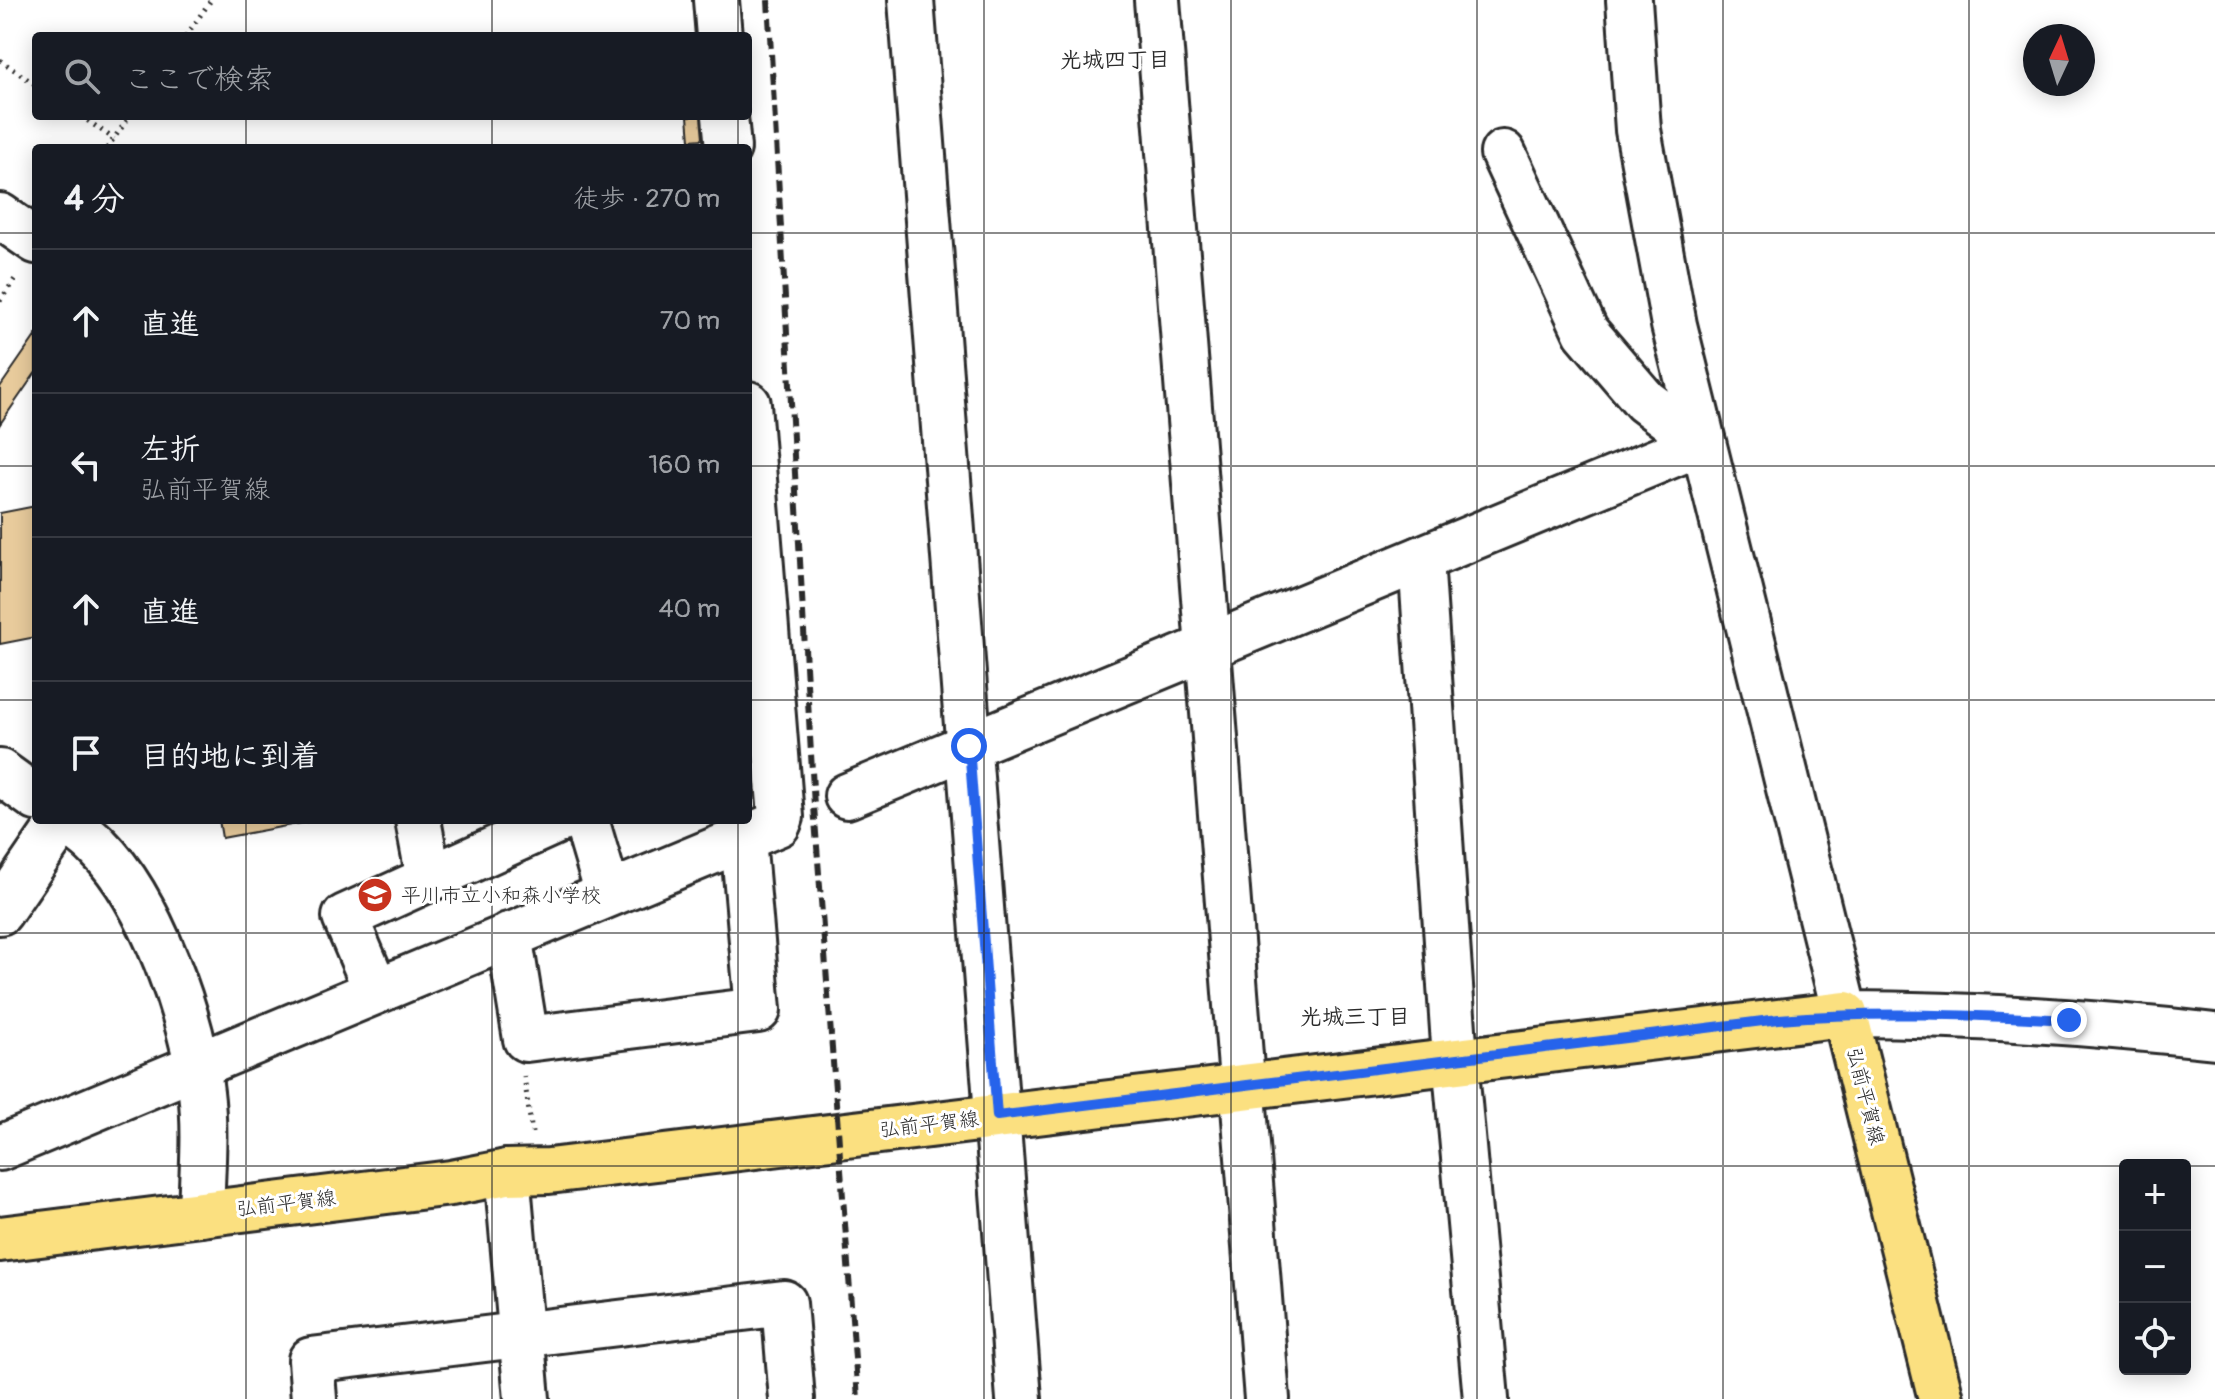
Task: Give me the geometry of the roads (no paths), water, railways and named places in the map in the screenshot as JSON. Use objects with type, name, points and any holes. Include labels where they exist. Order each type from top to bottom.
[{"type":"main road","name":"弘前平賀線","points":[[0,1239],[451,1183],[507,1172],[549,1171],[1845,1014],[1941,1399]]},
{"type":"street","points":[[716,0],[719,32]]},
{"type":"street","points":[[911,0],[1019,1399]]},
{"type":"street","points":[[1157,0],[1267,1399]]},
{"type":"street","points":[[1629,0],[1638,130],[1674,325],[1845,1014],[1957,1014],[2069,1020],[2215,1036]]},
{"type":"street","points":[[725,120],[728,144]]},
{"type":"street","points":[[1503,153],[1586,332],[1645,401],[1701,443]]},
{"type":"street","points":[[0,216],[32,238]]},
{"type":"street","points":[[847,796],[1701,443]]},
{"type":"street","points":[[0,1148],[778,824],[781,817],[752,454]]},
{"type":"street","points":[[1421,559],[1455,1059],[1486,1399]]},
{"type":"street","points":[[0,772],[32,795]]},
{"type":"street","points":[[0,912],[61,824]]},
{"type":"street","points":[[69,824],[98,847],[124,879],[147,918],[191,1033],[197,1064],[203,1139],[201,1214]]},
{"type":"street","points":[[419,824],[429,879]]},
{"type":"street","points":[[376,990],[345,917],[550,824]]},
{"type":"street","points":[[587,824],[608,894]]},
{"type":"street","points":[[509,935],[526,1039],[758,1010],[743,839]]},
{"type":"street","points":[[507,1172],[527,1399]]},
{"type":"street","points":[[314,1399],[311,1360],[784,1303],[792,1399]]},
{"type":"railway","points":[[768,0],[814,806],[858,1399]]},
{"type":"place","name":"平川市立小和森小学校","points":[[375,895]]},
{"type":"district","name":"光城四丁目","points":[[1115,59]]},
{"type":"district","name":"光城三丁目","points":[[1355,1016]]}]
